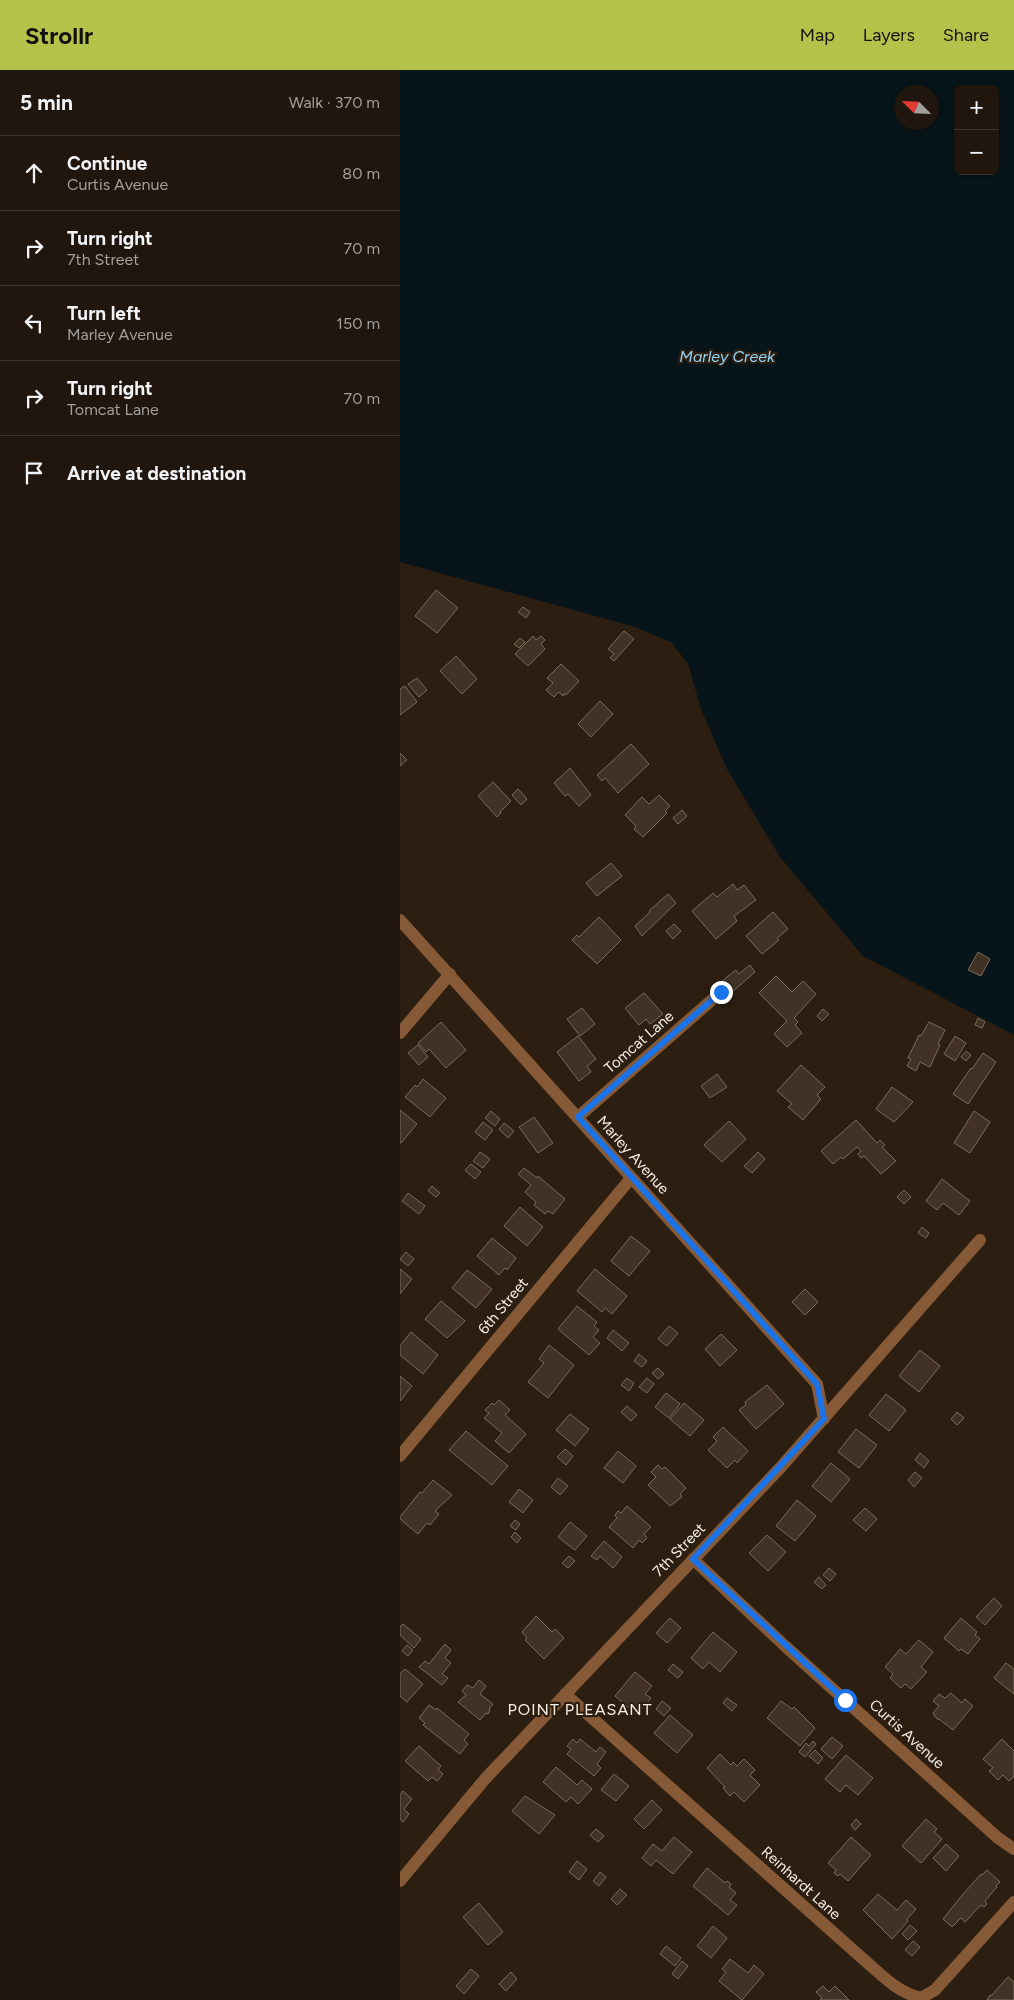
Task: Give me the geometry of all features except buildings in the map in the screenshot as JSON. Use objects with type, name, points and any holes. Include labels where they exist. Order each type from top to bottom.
[{"type":"street","name":"Marley Avenue","points":[[400,920],[817,1384],[824,1419]]},
{"type":"street","points":[[400,1033],[450,974]]},
{"type":"street","name":"Tomcat Lane","points":[[578,1117],[721,992]]},
{"type":"street","name":"6th Street","points":[[400,1456],[631,1178]]},
{"type":"street","name":"7th Street","points":[[400,1881],[485,1779],[824,1419],[980,1240]]},
{"type":"street","name":"Curtis Avenue","points":[[693,1559],[998,1838],[1014,1849]]},
{"type":"street","name":"Reinhardt Lane","points":[[565,1694],[898,1990],[921,1998],[935,1990],[1014,1902]]},
{"type":"water","name":"Marley Creek","points":[[400,70],[1014,70],[1014,1035],[863,956],[780,857],[727,769],[701,709],[688,664],[671,642],[635,627],[400,562]]},
{"type":"district","name":"POINT PLEASANT","points":[[580,1709]]},
{"type":"route","points":[[721,992],[578,1117],[817,1384],[824,1419],[693,1559],[845,1700]]}]
